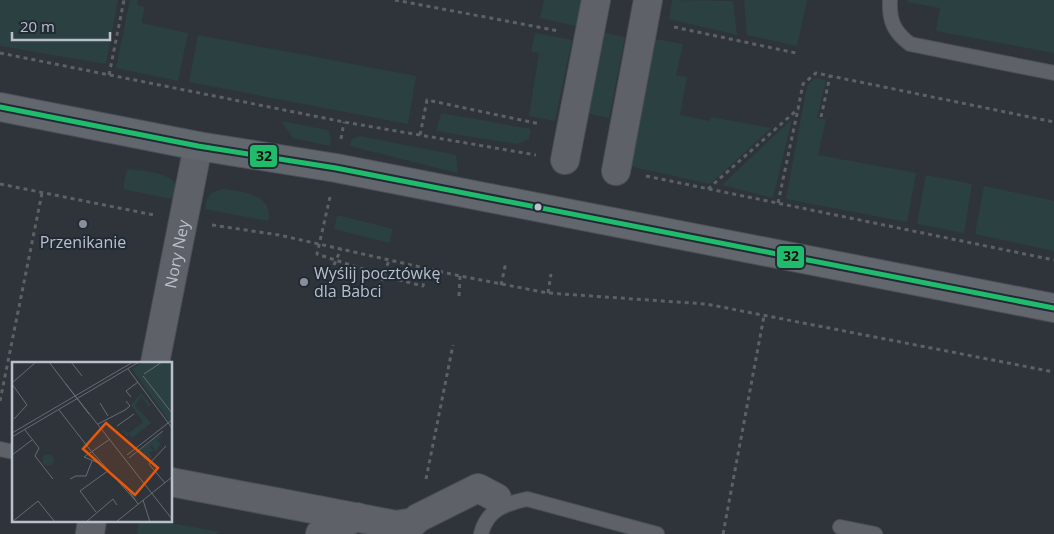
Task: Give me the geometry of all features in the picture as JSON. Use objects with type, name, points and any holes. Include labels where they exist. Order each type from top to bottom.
[{"type":"street","points":[[565,160],[596,0]]},
{"type":"street","points":[[616,171],[646,10]]},
{"type":"street","points":[[0,106],[198,146],[336,168],[1054,308]]},
{"type":"street","name":"Nory Ney","points":[[156,362],[198,146]]},
{"type":"street","points":[[172,482],[396,525],[414,522],[418,518],[478,488],[502,500]]},
{"type":"street","points":[[320,534],[357,517]]},
{"type":"lane","points":[[890,0],[889,10],[894,28],[910,44],[1054,72]]},
{"type":"lane","points":[[481,534],[483,525],[502,500],[526,500],[657,534]]},
{"type":"lane","points":[[840,527],[875,534]]},
{"type":"path","points":[[109,75],[124,0]]},
{"type":"path","points":[[395,0],[588,37]]},
{"type":"path","points":[[646,10],[796,53]]},
{"type":"path","points":[[0,53],[344,122],[565,160]]},
{"type":"path","points":[[778,203],[803,84],[816,73],[1054,122]]},
{"type":"path","points":[[821,117],[830,76]]},
{"type":"path","points":[[420,136],[427,100],[571,130]]},
{"type":"path","points":[[708,188],[798,109]]},
{"type":"path","points":[[616,171],[708,188],[1054,260]]},
{"type":"path","points":[[0,184],[183,221],[279,235],[501,285],[548,293],[706,304],[1054,372]]},
{"type":"path","points":[[0,401],[42,193]]},
{"type":"path","points":[[319,244],[317,254],[384,276],[423,286],[427,269]]},
{"type":"path","points":[[334,265],[340,249]]},
{"type":"path","points":[[382,281],[389,260]]},
{"type":"path","points":[[501,285],[506,262]]},
{"type":"path","points":[[548,293],[551,274]]},
{"type":"path","points":[[459,296],[460,276]]},
{"type":"path","points":[[723,534],[764,316]]},
{"type":"path","points":[[418,518],[454,345]]},
{"type":"green space","points":[[0,0],[118,0],[106,64],[0,46]]},
{"type":"green space","points":[[130,0],[138,0],[137,5],[145,7],[141,23],[188,33],[178,81],[116,68]]},
{"type":"green space","points":[[544,0],[582,0],[576,26],[540,18]]},
{"type":"green space","points":[[672,0],[733,1],[737,35],[669,19]]},
{"type":"green space","points":[[744,0],[807,0],[797,46],[747,35]]},
{"type":"green space","points":[[908,0],[1054,0],[1054,53],[936,31],[940,8],[907,2]]},
{"type":"green space","points":[[601,32],[625,37],[609,118],[585,113]]},
{"type":"green space","points":[[535,33],[572,40],[555,121],[529,116],[539,53],[531,52]]},
{"type":"green space","points":[[198,35],[416,76],[408,124],[189,82]]},
{"type":"green space","points":[[649,38],[683,44],[676,75],[687,77],[680,115],[710,121],[711,117],[771,128],[710,184],[624,165]]},
{"type":"green space","points":[[815,78],[826,80],[817,118],[826,119],[818,155],[916,173],[907,222],[786,199],[807,86]]},
{"type":"green space","points":[[441,113],[531,129],[529,139],[517,144],[436,131]]},
{"type":"green space","points":[[792,119],[773,198],[722,185]]},
{"type":"green space","points":[[281,121],[328,130],[331,137],[330,146],[293,138]]},
{"type":"green space","points":[[359,136],[456,155],[458,173],[350,146],[351,140]]},
{"type":"green space","points":[[127,169],[147,171],[169,178],[177,188],[176,200],[123,189]]},
{"type":"green space","points":[[926,175],[972,184],[964,233],[917,224]]},
{"type":"green space","points":[[984,186],[1054,201],[1054,251],[975,234]]},
{"type":"green space","points":[[224,189],[247,193],[261,200],[269,212],[268,221],[205,209],[210,195]]},
{"type":"green space","points":[[337,215],[393,229],[389,243],[334,229]]},
{"type":"green space","points":[[139,522],[164,522],[221,532],[215,534],[137,534]]},
{"type":"transit line","name":"32","points":[[0,107],[198,146],[336,168],[1054,308]]},
{"type":"place","name":"Przenikanie","points":[[83,224]]},
{"type":"place","name":"Wyślij pocztówkę dla Babci","points":[[304,282]]}]
